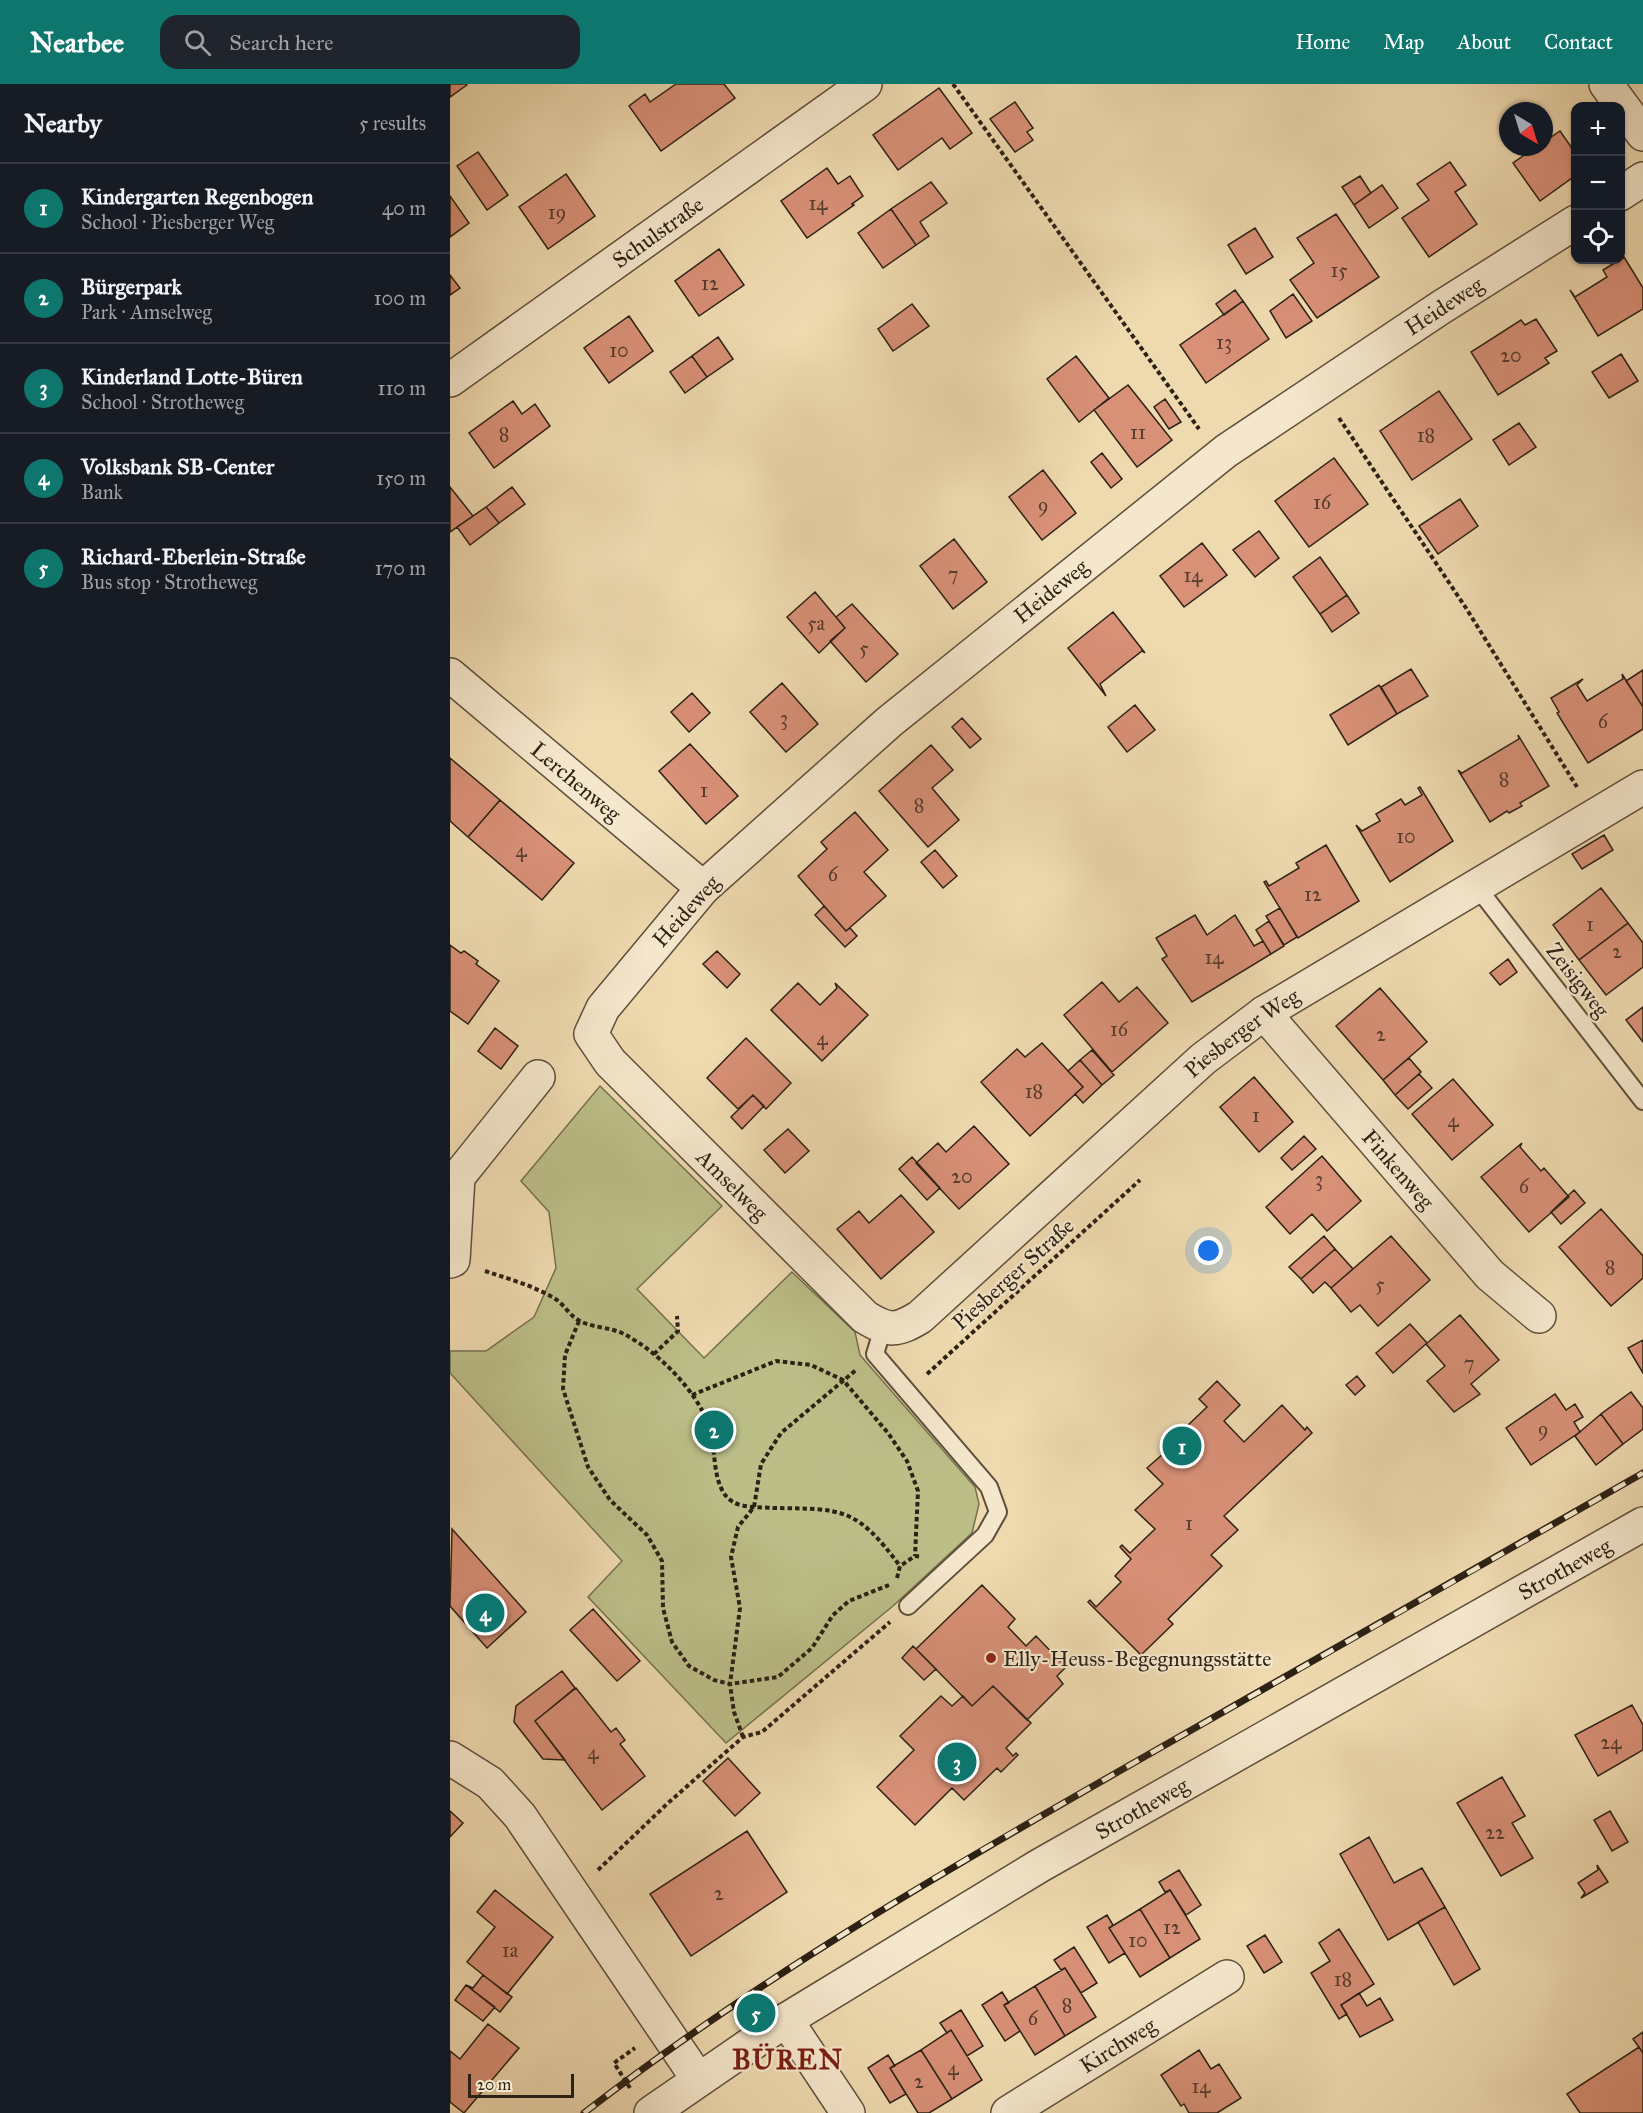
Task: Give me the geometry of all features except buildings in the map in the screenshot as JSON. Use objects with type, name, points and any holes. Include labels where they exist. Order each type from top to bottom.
[{"type":"street","name":"Schulstraße","points":[[450,380],[865,84]]},
{"type":"street","points":[[1606,84],[1643,134]]},
{"type":"street","points":[[1625,191],[1643,179]]},
{"type":"street","name":"Heideweg","points":[[591,1034],[603,1008],[703,888],[889,722],[1219,457],[1320,388],[1571,225]]},
{"type":"street","name":"Lerchenweg","points":[[450,675],[703,888]]},
{"type":"street","name":"Piesberger Weg","points":[[879,1341],[920,1317],[1203,1059],[1264,1013],[1643,787]]},
{"type":"street","name":"Finkenweg","points":[[1264,1013],[1490,1275],[1539,1316]]},
{"type":"street","name":"Amselweg","points":[[591,1034],[610,1062],[866,1317],[879,1341]]},
{"type":"street","points":[[452,1260],[458,1177],[538,1077]]},
{"type":"street","name":"Strotheweg","points":[[644,2105],[698,2079],[786,2020],[1060,1855],[1643,1524]]},
{"type":"street","points":[[450,1758],[490,1783],[520,1816],[698,2079]]},
{"type":"street","name":"Kirchweg","points":[[1008,2113],[1227,1977]]},
{"type":"street","points":[[786,2020],[848,2113]]},
{"type":"lane","name":"Zeisigweg","points":[[1477,887],[1643,1101]]},
{"type":"lane","points":[[879,1341],[908,1392],[989,1487],[998,1512],[985,1535],[908,1606]]},
{"type":"path","points":[[953,84],[1219,457]]},
{"type":"path","points":[[1320,388],[1466,608],[1595,816]]},
{"type":"path","name":"Piesberger Straße","points":[[908,1392],[1140,1180]]},
{"type":"path","points":[[452,1260],[528,1286],[557,1300],[579,1321],[622,1333],[654,1354],[692,1395],[709,1426],[721,1488],[732,1502],[754,1507],[827,1509],[855,1518],[876,1534],[900,1566]]},
{"type":"path","points":[[654,1354],[678,1331],[677,1316]]},
{"type":"path","points":[[579,1321],[565,1355],[563,1389],[588,1467],[610,1500],[647,1535],[662,1561],[663,1608],[672,1642],[689,1666],[714,1680],[730,1684],[778,1677],[812,1648],[833,1615],[849,1601],[895,1583]]},
{"type":"path","points":[[743,1737],[734,1712],[730,1684],[740,1608],[731,1557],[738,1527],[754,1507],[761,1464],[781,1433],[843,1380],[879,1341]]},
{"type":"path","points":[[692,1395],[776,1361],[811,1365],[843,1380],[888,1433],[907,1461],[918,1491],[915,1556]]},
{"type":"path","points":[[574,1893],[668,1803],[743,1737],[762,1732],[908,1606]]},
{"type":"path","points":[[644,2105],[614,2063],[662,2027]]},
{"type":"green space","points":[[600,1086],[722,1206],[637,1289],[704,1358],[792,1272],[855,1332],[860,1355],[975,1487],[979,1504],[972,1533],[893,1606],[726,1743],[588,1597],[622,1561],[450,1373],[450,1351],[486,1351],[534,1317],[556,1268],[549,1212],[521,1181]]},
{"type":"railway","points":[[584,2113],[720,2015],[861,1923],[1078,1795],[1643,1473]]},
{"type":"place","name":"Bürgerpark","points":[[714,1430]]},
{"type":"place","name":"Kindergarten Regenbogen","points":[[1182,1446]]},
{"type":"place","name":"Volksbank SB-Center","points":[[485,1613]]},
{"type":"place","name":"Elly-Heuss-Begegnungsstätte","points":[[991,1658]]},
{"type":"place","name":"Kinderland Lotte-Büren","points":[[957,1762]]},
{"type":"place","name":"Richard-Eberlein-Straße","points":[[756,2013]]},
{"type":"district","name":"BÜREN","points":[[788,2059]]}]
